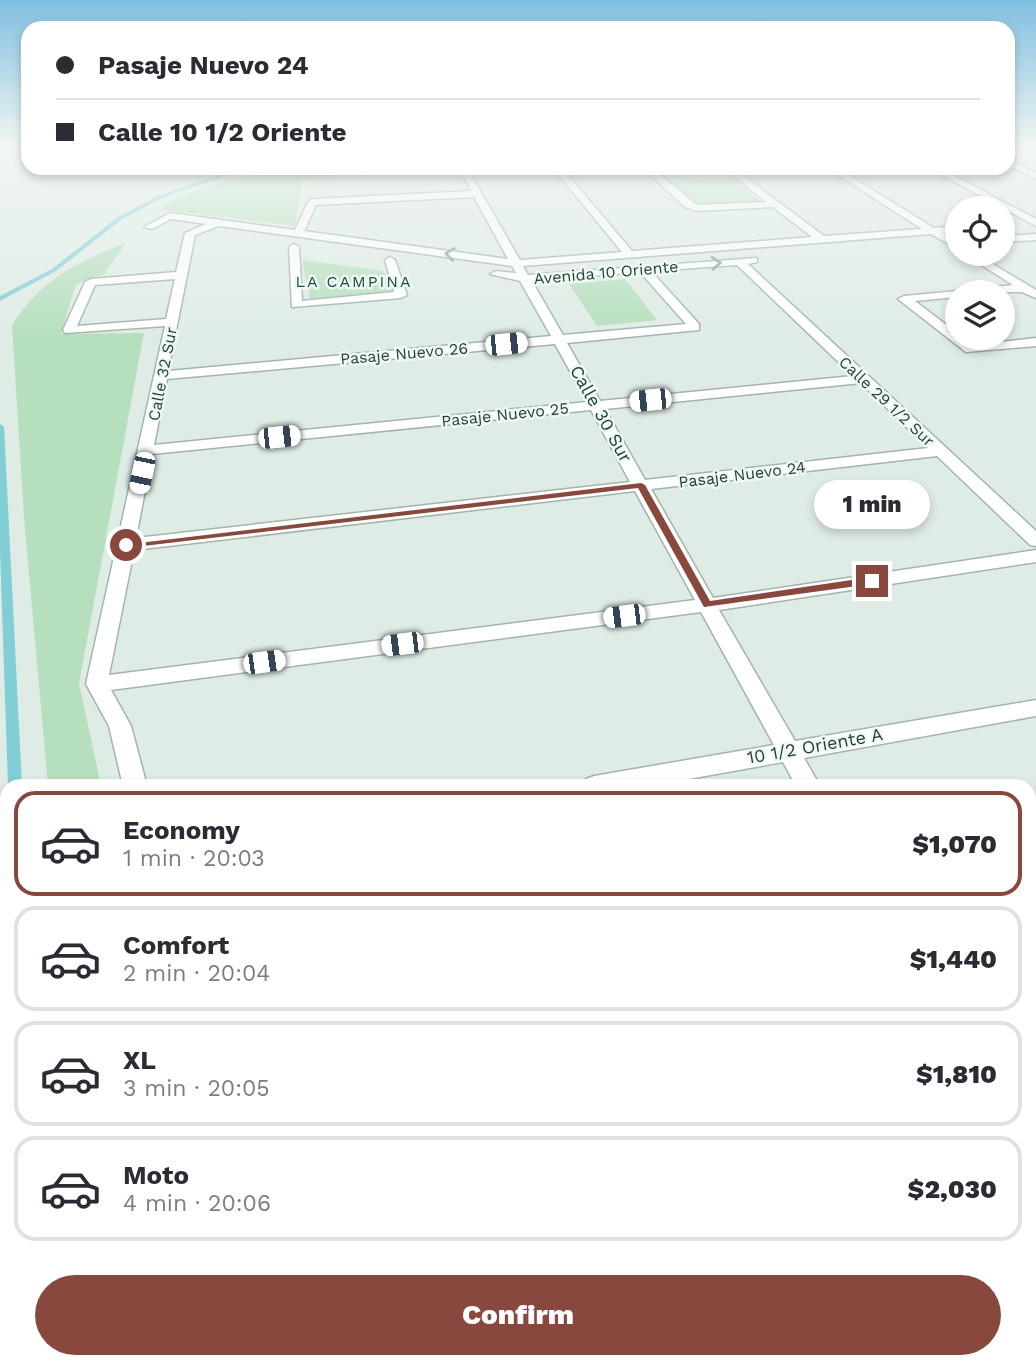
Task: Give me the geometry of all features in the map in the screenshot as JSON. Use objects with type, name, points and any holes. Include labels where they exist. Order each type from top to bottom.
[{"type":"street","points":[[298,234],[309,210]]},
{"type":"street","name":"Calle 30 Sur","points":[[485,210],[522,271],[804,779]]},
{"type":"street","points":[[592,210],[630,255]]},
{"type":"street","points":[[783,210],[822,240]]},
{"type":"street","points":[[899,210],[945,238]]},
{"type":"street","points":[[1011,210],[1036,223]]},
{"type":"street","name":"Avenida 10 Oriente","points":[[216,236],[149,227],[170,216],[522,271],[630,255],[945,230]]},
{"type":"street","points":[[190,233],[218,223]]},
{"type":"street","points":[[1015,225],[1036,223]]},
{"type":"street","name":"Calle 32 Sur","points":[[97,684],[190,233]]},
{"type":"street","points":[[1015,238],[1036,237]]},
{"type":"street","points":[[281,245],[308,248]]},
{"type":"street","points":[[926,246],[945,245]]},
{"type":"street","points":[[294,247],[296,305],[401,295],[390,260]]},
{"type":"street","points":[[376,258],[404,262]]},
{"type":"street","name":"Avenida 10 Oriente","points":[[485,273],[643,269],[765,259]]},
{"type":"street","name":"Calle 29 1/2 Sur","points":[[739,261],[1036,541]]},
{"type":"street","points":[[988,266],[1036,295]]},
{"type":"street","name":"Pasaje Nuevo 26","points":[[160,376],[695,327],[643,269]]},
{"type":"street","points":[[172,322],[69,330],[91,282],[181,275]]},
{"type":"street","points":[[1015,289],[1024,288]]},
{"type":"street","points":[[945,295],[904,299],[945,330]]},
{"type":"street","points":[[1015,344],[1036,342]]},
{"type":"street","name":"Pasaje Nuevo 25","points":[[147,450],[864,379]]},
{"type":"street","name":"Pasaje Nuevo 24","points":[[126,545],[940,451]]},
{"type":"street","points":[[133,779],[120,726],[97,684],[707,605],[1036,556]]},
{"type":"street","name":"10 1/2 Oriente A","points":[[633,779],[1036,708]]},
{"type":"green space","points":[[164,210],[298,210],[295,226]]},
{"type":"green space","points":[[126,243],[104,274],[76,284],[61,334],[144,333],[79,683],[100,779],[47,779],[24,518],[12,326],[22,310],[47,285],[92,257]]},
{"type":"green space","points":[[302,260],[384,271],[392,291],[310,299]]},
{"type":"green space","points":[[625,279],[657,320],[597,326],[569,284]]},
{"type":"waterway","points":[[0,299],[54,270],[120,218],[136,210]]},
{"type":"waterway","points":[[0,427],[15,779]]},
{"type":"district","name":"LA CAMPINA","points":[[354,281]]},
{"type":"route","points":[[126,545],[641,485],[707,605],[872,581]]}]
